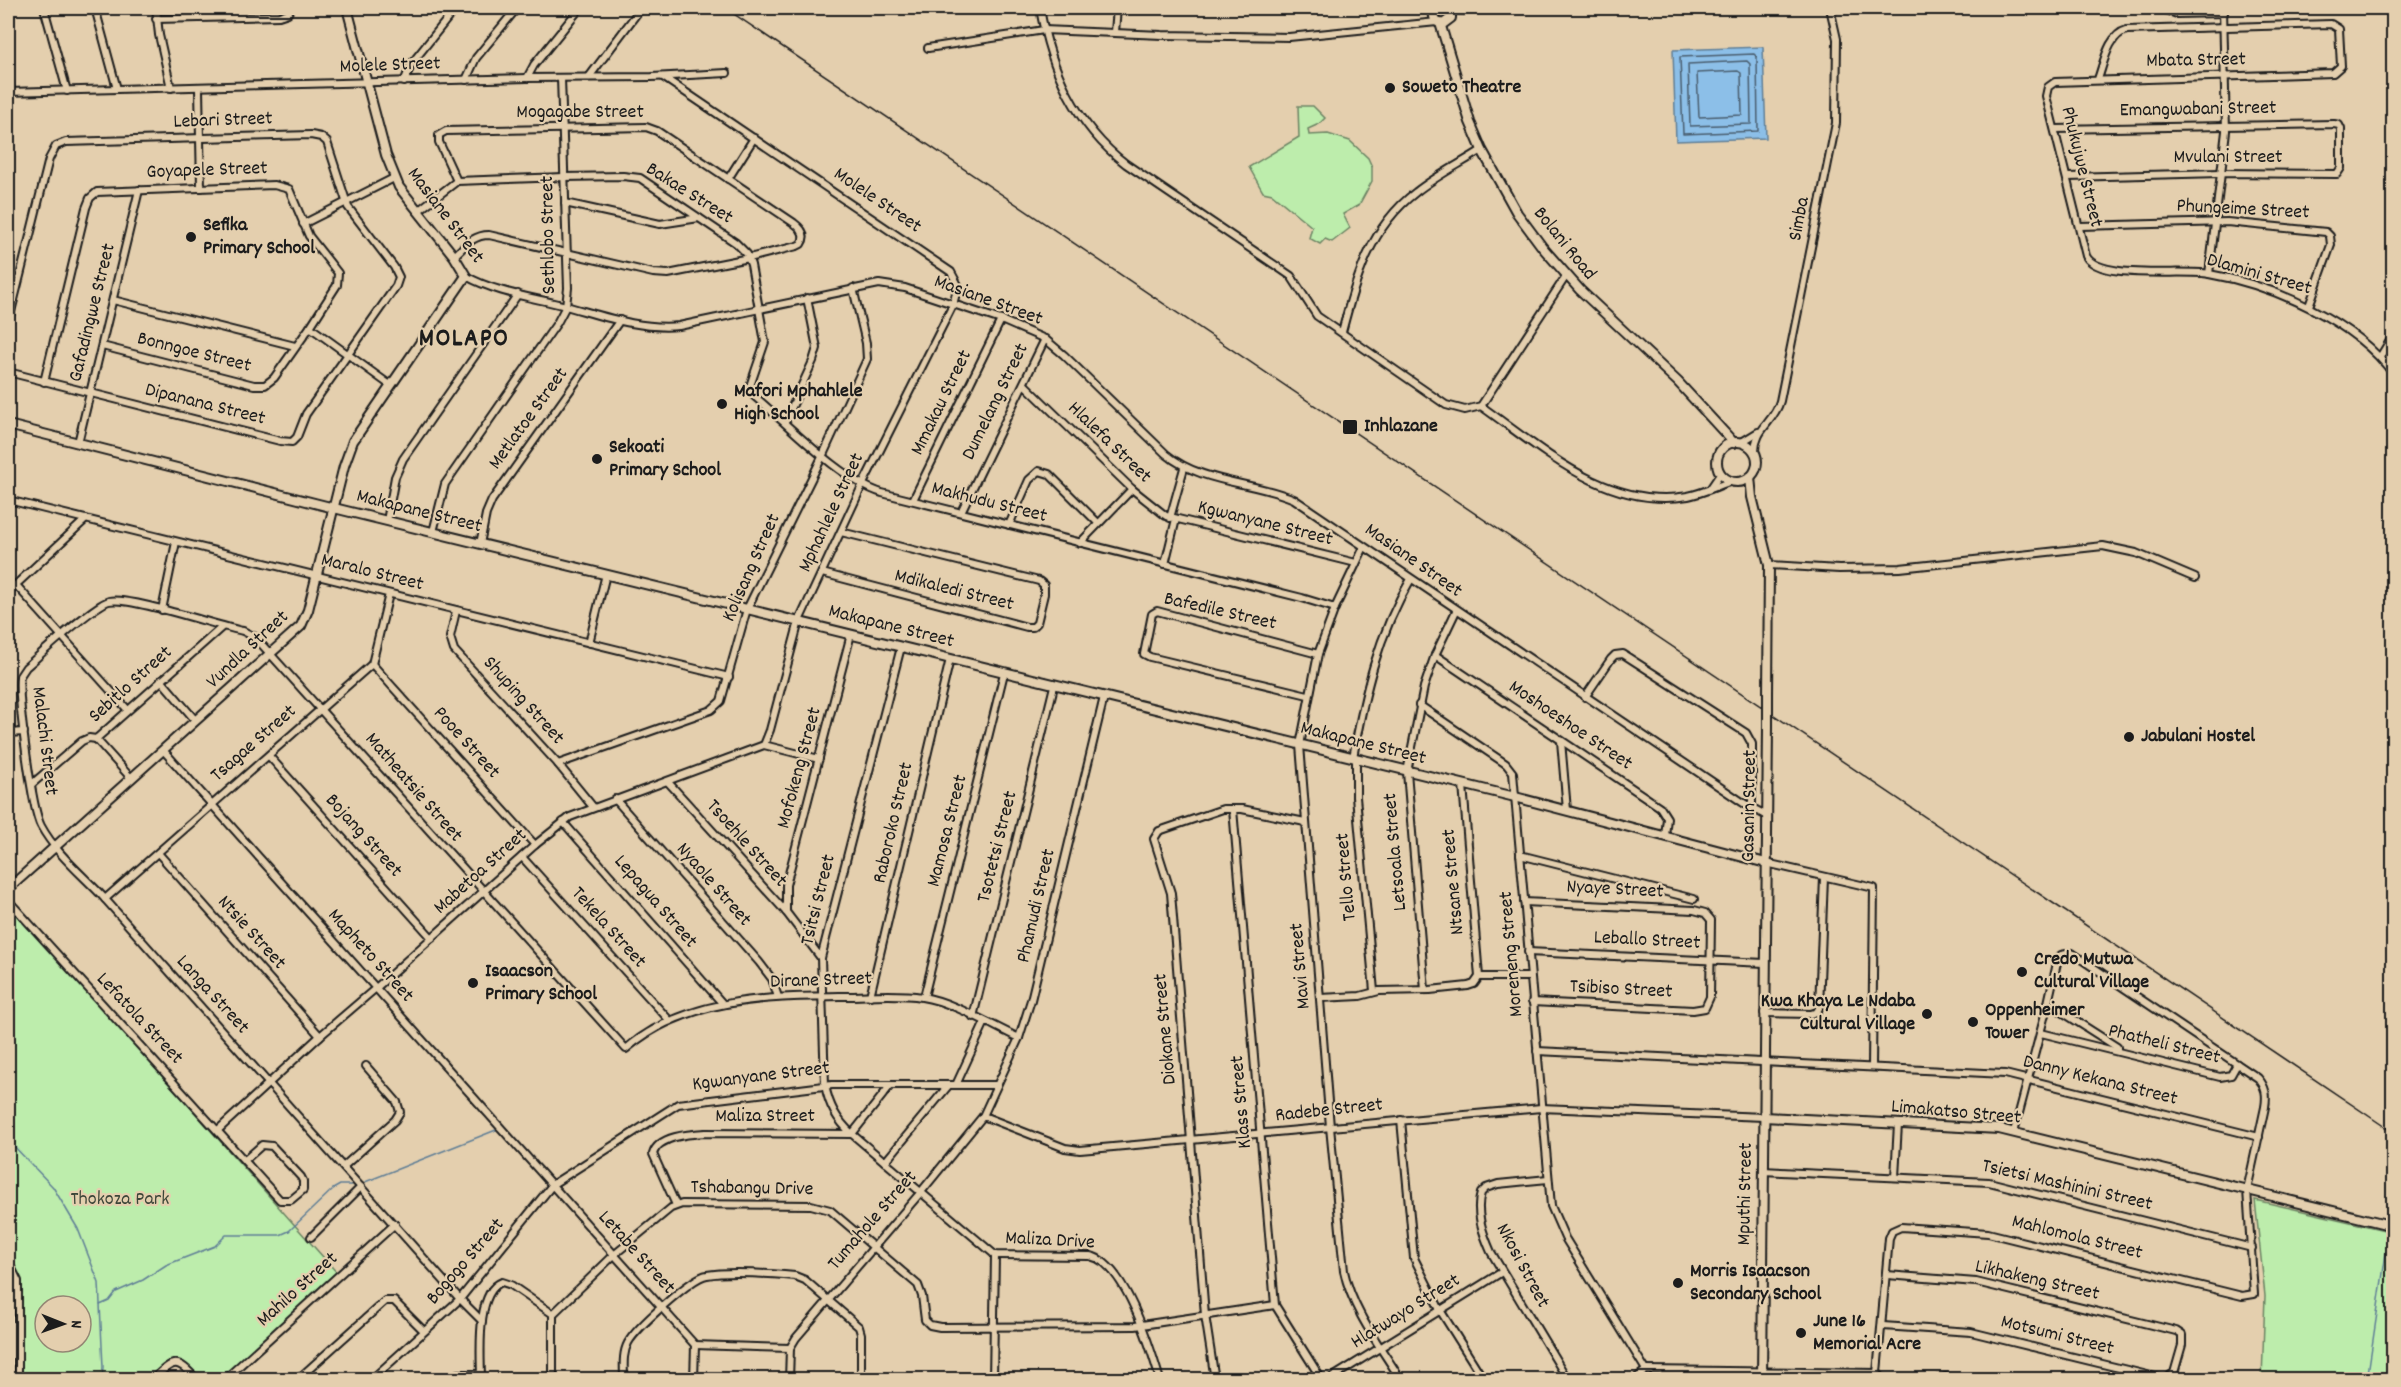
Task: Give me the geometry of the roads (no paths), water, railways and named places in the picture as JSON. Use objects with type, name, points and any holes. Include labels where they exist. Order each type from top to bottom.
[{"type":"street","points":[[44,8],[67,91]]},
{"type":"street","points":[[96,8],[117,89]]},
{"type":"street","points":[[156,8],[156,19],[171,88]]},
{"type":"street","points":[[156,19],[279,16],[288,13],[291,8]]},
{"type":"street","name":"Masiane Street","points":[[347,8],[394,178],[454,256],[466,276],[480,283],[518,294],[620,320],[668,327],[879,284],[892,285],[1001,320],[1045,339],[1184,468],[1288,496],[1585,697],[1767,816]]},
{"type":"street","points":[[404,82],[412,63],[456,8]]},
{"type":"street","points":[[466,80],[476,58],[517,8]]},
{"type":"street","points":[[527,78],[534,65],[580,8]]},
{"type":"street","points":[[589,77],[641,8]]},
{"type":"street","points":[[1040,8],[1052,57],[1074,108],[1102,144],[1126,164],[1291,276],[1298,284],[1313,312],[1446,405],[1465,410],[1481,406],[1566,276]]},
{"type":"street","points":[[1115,32],[1117,8]]},
{"type":"street","points":[[927,48],[1044,30],[1289,37],[1416,22],[1441,14],[1488,8]]},
{"type":"street","name":"Simba","points":[[1761,430],[1774,417],[1780,401],[1836,123],[1837,39],[1830,8]]},
{"type":"street","points":[[2160,8],[2180,14],[2224,10],[2226,126],[2209,274]]},
{"type":"street","name":"Bolani Road","points":[[1441,14],[1446,44],[1461,96],[1482,150],[1517,213],[1566,276],[1615,325],[1678,382],[1717,426],[1737,442]]},
{"type":"street","name":"Mbata Street","points":[[2055,82],[2329,74],[2337,71],[2341,64],[2340,30],[2333,25],[2224,27]]},
{"type":"street","points":[[2098,79],[2114,39],[2122,32],[2224,27]]},
{"type":"street","points":[[663,76],[728,73]]},
{"type":"street","points":[[8,76],[8,118]]},
{"type":"street","name":"Molele Street","points":[[9,92],[663,76],[951,272],[958,285],[953,304]]},
{"type":"street","name":"Sethlobo Street","points":[[433,532],[445,484],[557,323],[566,306],[566,203],[561,78]]},
{"type":"street","name":"Phukujwe Street","points":[[2055,82],[2048,87],[2046,93],[2086,256],[2091,262]]},
{"type":"street","points":[[199,88],[201,188]]},
{"type":"street","name":"Emangwabani Street","points":[[2055,129],[2334,123],[2340,126]]},
{"type":"street","name":"Mvulani Street","points":[[2068,177],[2221,173],[2338,174],[2341,168],[2340,126]]},
{"type":"street","name":"Mogagabe Street","points":[[458,181],[438,138],[442,133],[450,130],[651,128],[799,226],[803,233],[803,241],[797,246],[749,258]]},
{"type":"street","name":"Lebari Street","points":[[8,324],[49,159],[56,146],[71,142],[311,135],[321,137],[329,146],[345,202],[399,277],[396,286],[349,354]]},
{"type":"street","points":[[728,179],[754,138]]},
{"type":"street","points":[[1342,332],[1358,274],[1373,241],[1387,220],[1416,192],[1482,150]]},
{"type":"street","name":"Bakae Street","points":[[458,181],[623,176],[640,178],[736,243],[749,258]]},
{"type":"street","points":[[303,224],[394,178]]},
{"type":"street","points":[[418,211],[458,181]]},
{"type":"street","name":"Goyapele Street","points":[[44,382],[88,201],[97,192],[274,185],[286,187],[293,195],[303,224],[313,243],[336,271],[338,277],[337,285],[295,346]]},
{"type":"street","name":"Gafadingwe Street","points":[[78,443],[139,190]]},
{"type":"street","points":[[566,203],[660,224],[699,219]]},
{"type":"street","name":"Phungeime Street","points":[[2080,226],[2215,221],[2317,230],[2328,234],[2331,245],[2309,306]]},
{"type":"street","points":[[454,256],[472,239],[482,235],[660,274],[749,258],[759,308]]},
{"type":"street","name":"Dlamini Street","points":[[2091,262],[2100,267],[2120,270],[2209,274],[2269,291],[2309,306],[2380,357],[2394,375]]},
{"type":"street","name":"Vundla Street","points":[[8,889],[301,626],[318,576],[353,441],[466,276]]},
{"type":"street","name":"Kolisang Street","points":[[558,764],[711,710],[722,701],[747,609],[823,455],[867,359],[866,343],[853,288]]},
{"type":"street","points":[[387,521],[395,477],[404,459],[518,294]]},
{"type":"street","points":[[785,422],[817,348],[807,298]]},
{"type":"street","points":[[113,300],[295,346]]},
{"type":"street","name":"Mphahlele Street","points":[[764,745],[799,621],[862,486],[953,304]]},
{"type":"street","name":"Makhudu Street","points":[[759,308],[765,342],[749,389],[754,396],[862,486],[1335,608]]},
{"type":"street","name":"Metlatoe Street","points":[[480,544],[486,514],[492,500],[620,320]]},
{"type":"street","name":"Mmakau Street","points":[[912,500],[1001,320]]},
{"type":"street","points":[[310,327],[390,385]]},
{"type":"street","points":[[2380,357],[2394,334]]},
{"type":"street","name":"Dumelang Street","points":[[962,512],[1045,339]]},
{"type":"street","name":"Bonngoe Street","points":[[102,346],[260,386],[269,382],[295,346]]},
{"type":"street","name":"Dipanana Street","points":[[8,372],[289,442],[297,437],[306,414],[349,354]]},
{"type":"street","name":"Hlalefa Street","points":[[1024,384],[1132,489],[1160,512],[1173,519]]},
{"type":"street","points":[[1481,406],[1577,472],[1602,486],[1631,495],[1660,498],[1688,496],[1750,477],[1756,467],[1756,438],[1761,430]]},
{"type":"street","name":"Makapane Street","points":[[8,425],[1054,686],[1515,797],[1766,863]]},
{"type":"street","name":"Bolani Road","points":[[1717,426],[1724,447]]},
{"type":"street","points":[[1710,490],[1721,473],[1718,459],[1724,447],[1761,430]]},
{"type":"street","points":[[1737,442],[1748,445],[1755,453]]},
{"type":"street","points":[[1173,519],[1184,468]]},
{"type":"street","points":[[1009,525],[1029,480],[1039,471],[1049,474],[1098,523]]},
{"type":"street","points":[[1721,473],[1736,482]]},
{"type":"street","name":"Gasanin Street","points":[[1750,477],[1752,497],[1769,565],[1764,1118]]},
{"type":"street","name":"Gasanin Street","points":[[1736,482],[1749,490],[1752,497]]},
{"type":"street","points":[[1080,543],[1132,489]]},
{"type":"street","name":"Maralo Street","points":[[8,500],[729,677]]},
{"type":"street","points":[[8,592],[86,519]]},
{"type":"street","name":"Kgwanyane Street","points":[[1165,564],[1173,519],[1356,563]]},
{"type":"street","name":"Mdikaledi Street","points":[[822,573],[1030,627],[1036,626],[1044,594],[1042,583],[841,532]]},
{"type":"street","points":[[162,610],[176,542]]},
{"type":"street","points":[[1769,565],[1839,569],[1900,568],[2103,546],[2128,551],[2195,578]]},
{"type":"street","name":"Mavi Street","points":[[1364,547],[1335,608],[1318,654],[1308,695],[1300,745],[1330,1127],[1347,1284],[1401,1380]]},
{"type":"street","points":[[590,643],[606,574]]},
{"type":"street","name":"Tello Street","points":[[1374,991],[1354,758],[1364,698],[1381,642],[1412,579]]},
{"type":"street","points":[[16,585],[127,709]]},
{"type":"street","points":[[372,664],[389,594]]},
{"type":"street","name":"Malachi Street","points":[[55,846],[38,818],[32,784],[24,732],[20,676],[26,667],[109,600],[162,610],[249,634],[271,655]]},
{"type":"street","name":"Letsoala Street","points":[[1425,990],[1407,772],[1419,705],[1435,655],[1456,610]]},
{"type":"street","name":"Shuping Street","points":[[456,611],[450,637],[454,650],[558,764],[593,807]]},
{"type":"street","name":"Bafedile Street","points":[[1308,695],[1150,657],[1144,651],[1151,616],[1157,611],[1318,654]]},
{"type":"street","name":"Sebitlo Street","points":[[32,784],[82,741],[89,738],[96,739],[127,709],[222,627]]},
{"type":"street","name":"Mofokeng Street","points":[[786,912],[786,885],[851,634]]},
{"type":"street","name":"Tsitsi Street","points":[[852,1134],[834,1113],[825,1085],[821,958],[901,647]]},
{"type":"street","points":[[1585,697],[1611,659],[1615,655],[1623,654],[1746,733],[1752,744],[1752,808]]},
{"type":"street","name":"Matheatsie Street","points":[[271,655],[626,1049]]},
{"type":"street","name":"Moshoeshoe Street","points":[[1435,655],[1660,807],[1667,818],[1665,836]]},
{"type":"street","name":"Raboroko Street","points":[[870,996],[950,659]]},
{"type":"street","name":"Tsagae Street","points":[[105,899],[372,664]]},
{"type":"street","name":"Pooe Street","points":[[372,664],[535,845]]},
{"type":"street","name":"Mamosa Street","points":[[924,997],[1004,673]]},
{"type":"street","points":[[160,680],[196,721]]},
{"type":"street","name":"Tsotetsi Street","points":[[973,1017],[1054,686]]},
{"type":"street","name":"Phamudi Street","points":[[983,1116],[1019,1038],[1031,1000],[1104,697]]},
{"type":"street","name":"Moreneng Street","points":[[1419,705],[1510,767],[1513,773],[1551,1206],[1558,1226],[1646,1370]]},
{"type":"street","points":[[8,733],[24,732]]},
{"type":"street","points":[[96,739],[131,778]]},
{"type":"street","points":[[1561,741],[1567,810]]},
{"type":"street","points":[[764,745],[819,759]]},
{"type":"street","name":"Mabetoa Street","points":[[218,1130],[320,1036],[563,822],[593,807],[668,782],[764,745]]},
{"type":"street","name":"Mapheto Street","points":[[163,750],[553,1184]]},
{"type":"street","name":"Bojang Street","points":[[269,756],[432,938]]},
{"type":"street","name":"Tsoehle Street","points":[[668,782],[786,912],[821,958]]},
{"type":"street","name":"Ntsane Street","points":[[1463,785],[1479,977]]},
{"type":"street","name":"Nyaole Street","points":[[615,799],[759,962],[772,979],[778,998]]},
{"type":"street","name":"Diokane Street","points":[[1215,1380],[1205,1315],[1171,893],[1154,839],[1156,833],[1164,829],[1214,811],[1233,809],[1305,822]]},
{"type":"street","name":"Klass Street","points":[[1233,809],[1275,1305],[1322,1380]]},
{"type":"street","name":"Lepagua Street","points":[[563,822],[722,1003]]},
{"type":"street","name":"Langa Street","points":[[55,846],[482,1321]]},
{"type":"street","name":"Ntsie Street","points":[[158,853],[320,1036]]},
{"type":"street","points":[[1520,855],[1694,899]]},
{"type":"street","name":"Tekela Street","points":[[522,857],[670,1022]]},
{"type":"street","points":[[1766,863],[1874,888],[1872,1067]]},
{"type":"street","points":[[1764,1013],[1811,1014],[1817,1012],[1819,1008],[1824,877]]},
{"type":"street","points":[[1676,894],[1680,909]]},
{"type":"street","name":"Lefatola Street","points":[[8,900],[280,1200],[291,1200],[303,1190],[301,1177],[272,1146],[262,1145],[245,1160]]},
{"type":"street","name":"Nyaye Street","points":[[1524,902],[1680,909],[1705,913],[1711,920],[1710,960]]},
{"type":"street","name":"Leballo Street","points":[[1528,952],[1765,963]]},
{"type":"street","points":[[2014,1132],[2057,963],[2061,955],[2072,953],[2258,1078],[2266,1094],[2247,1190],[2252,1248]]},
{"type":"street","name":"Tsibiso Street","points":[[1532,1002],[1702,1009],[1708,1005],[1710,960]]},
{"type":"street","points":[[1320,998],[1360,996],[1374,991],[1468,986],[1474,984],[1479,977],[1530,977]]},
{"type":"street","points":[[1411,989],[1424,981]]},
{"type":"street","name":"Dirane Street","points":[[626,1049],[650,1031],[722,1003],[823,996],[924,997],[1019,1038]]},
{"type":"street","points":[[2048,1003],[2117,1047],[2117,1051]]},
{"type":"street","points":[[885,1162],[952,1085],[985,1022]]},
{"type":"street","name":"Phatheli Street","points":[[2041,1033],[2220,1077],[2231,1075],[2237,1064]]},
{"type":"street","name":"Danny Kekana Street","points":[[1537,1052],[1995,1073],[2028,1079],[2259,1137]]},
{"type":"street","points":[[344,1166],[400,1112],[397,1102],[366,1066]]},
{"type":"street","name":"Kgwanyane Street","points":[[553,1184],[678,1104],[825,1085],[997,1085]]},
{"type":"street","points":[[890,1086],[852,1134],[921,1192]]},
{"type":"street","name":"Radebe Street","points":[[983,1116],[1071,1149],[1090,1149],[1541,1108]]},
{"type":"street","name":"Limakatso Street","points":[[1541,1108],[1978,1127],[2014,1132],[2392,1226]]},
{"type":"street","name":"Tumahole Street","points":[[790,1348],[799,1333],[828,1298],[921,1192],[983,1116]]},
{"type":"street","name":"Mputhi Street","points":[[1762,1376],[1764,1118]]},
{"type":"street","points":[[1401,1120],[1413,1250],[1417,1266],[1440,1310],[1484,1380]]},
{"type":"street","points":[[1895,1177],[1899,1124]]},
{"type":"street","name":"Maliza Street","points":[[676,1205],[652,1154],[658,1145],[669,1139],[687,1134],[705,1133],[852,1134]]},
{"type":"street","name":"Tsietsi Mashinini Street","points":[[1763,1170],[1989,1182],[2252,1248]]},
{"type":"street","name":"Nkosi Street","points":[[1548,1179],[1498,1184],[1486,1188],[1481,1193],[1478,1208],[1482,1229],[1502,1272],[1568,1380]]},
{"type":"street","name":"Letabe Street","points":[[553,1184],[695,1345]]},
{"type":"street","name":"Bogogo Street","points":[[371,1380],[460,1299],[553,1184]]},
{"type":"street","points":[[311,1237],[362,1187]]},
{"type":"street","name":"Maliza Drive","points":[[921,1192],[995,1255],[1097,1257],[1113,1272],[1142,1325],[1160,1380]]},
{"type":"street","name":"Tshabangu Drive","points":[[553,1314],[615,1254],[676,1205],[818,1205],[830,1210],[918,1285],[922,1296],[923,1317],[927,1323],[940,1327],[1142,1325],[1275,1305]]},
{"type":"street","name":"Mahilo Street","points":[[224,1380],[394,1224]]},
{"type":"street","name":"Mahlomola Street","points":[[1887,1275],[1890,1234],[1894,1229],[1905,1226],[1980,1232],[2242,1296],[2252,1295],[2254,1292],[2252,1248]]},
{"type":"street","points":[[993,1380],[995,1255]]},
{"type":"street","points":[[8,1261],[16,1275],[18,1288],[18,1380]]},
{"type":"street","name":"Hlatwayo Street","points":[[1328,1380],[1502,1272]]},
{"type":"street","points":[[624,1380],[626,1346],[662,1307],[700,1276],[715,1274],[795,1276],[805,1280],[859,1327],[861,1380]]},
{"type":"street","points":[[1877,1373],[1887,1275]]},
{"type":"street","name":"Likhakeng Street","points":[[1887,1275],[1976,1282],[2176,1331]]},
{"type":"street","points":[[446,1380],[464,1372],[481,1377],[482,1321],[489,1293],[502,1282],[511,1285],[553,1314],[553,1380]]},
{"type":"street","points":[[297,1380],[385,1301],[394,1301],[424,1331]]},
{"type":"street","name":"Motsumi Street","points":[[1883,1326],[1971,1332],[2164,1379],[2174,1373],[2182,1345],[2183,1338],[2176,1331]]},
{"type":"street","points":[[694,1380],[695,1345],[790,1348],[789,1380]]},
{"type":"street","points":[[152,1380],[169,1364],[181,1364],[197,1380]]},
{"type":"street","points":[[1634,1380],[1646,1370],[1762,1376],[1877,1373],[1884,1380]]},
{"type":"street","points":[[8,1374],[12,1380]]},
{"type":"street","points":[[1936,1380],[1945,1377],[1959,1380]]},
{"type":"water","points":[[1763,47],[1766,138],[1676,141],[1673,50]]},
{"type":"waterway","points":[[365,1182],[496,1130]]},
{"type":"waterway","points":[[8,1140],[53,1187],[78,1229],[99,1283],[102,1380]]},
{"type":"waterway","points":[[100,1305],[109,1301],[116,1292],[143,1280],[166,1265],[215,1246],[226,1235],[280,1235],[289,1231],[333,1189],[340,1185],[352,1185]]},
{"type":"waterway","points":[[2367,1380],[2386,1253],[2394,1233]]},
{"type":"railway","points":[[725,8],[2394,1133]]},
{"type":"place","name":"Soweto Theatre","points":[[1390,88]]},
{"type":"place","name":"Sefika Primary School","points":[[191,237]]},
{"type":"place","name":"Mafori Mphahlele High School","points":[[722,404]]},
{"type":"place","name":"Inhlazane","points":[[1350,427]]},
{"type":"place","name":"Sekoati Primary School","points":[[597,459]]},
{"type":"place","name":"Jabulani Hostel","points":[[2129,737]]},
{"type":"place","name":"Credo Mutwa Cultural Village","points":[[2022,972]]},
{"type":"place","name":"Isaacson Primary School","points":[[473,983]]},
{"type":"place","name":"Kwa Khaya Le Ndaba Cultural Village","points":[[1927,1014]]},
{"type":"place","name":"Oppenheimer Tower","points":[[1973,1022]]},
{"type":"place","name":"Morris Isaacson Secondary School","points":[[1678,1283]]},
{"type":"place","name":"June 16 Memorial Acre","points":[[1801,1333]]},
{"type":"district","name":"MOLAPO","points":[[464,339]]},
{"type":"park label","name":"Thokoza Park","points":[[120,1200]]}]
